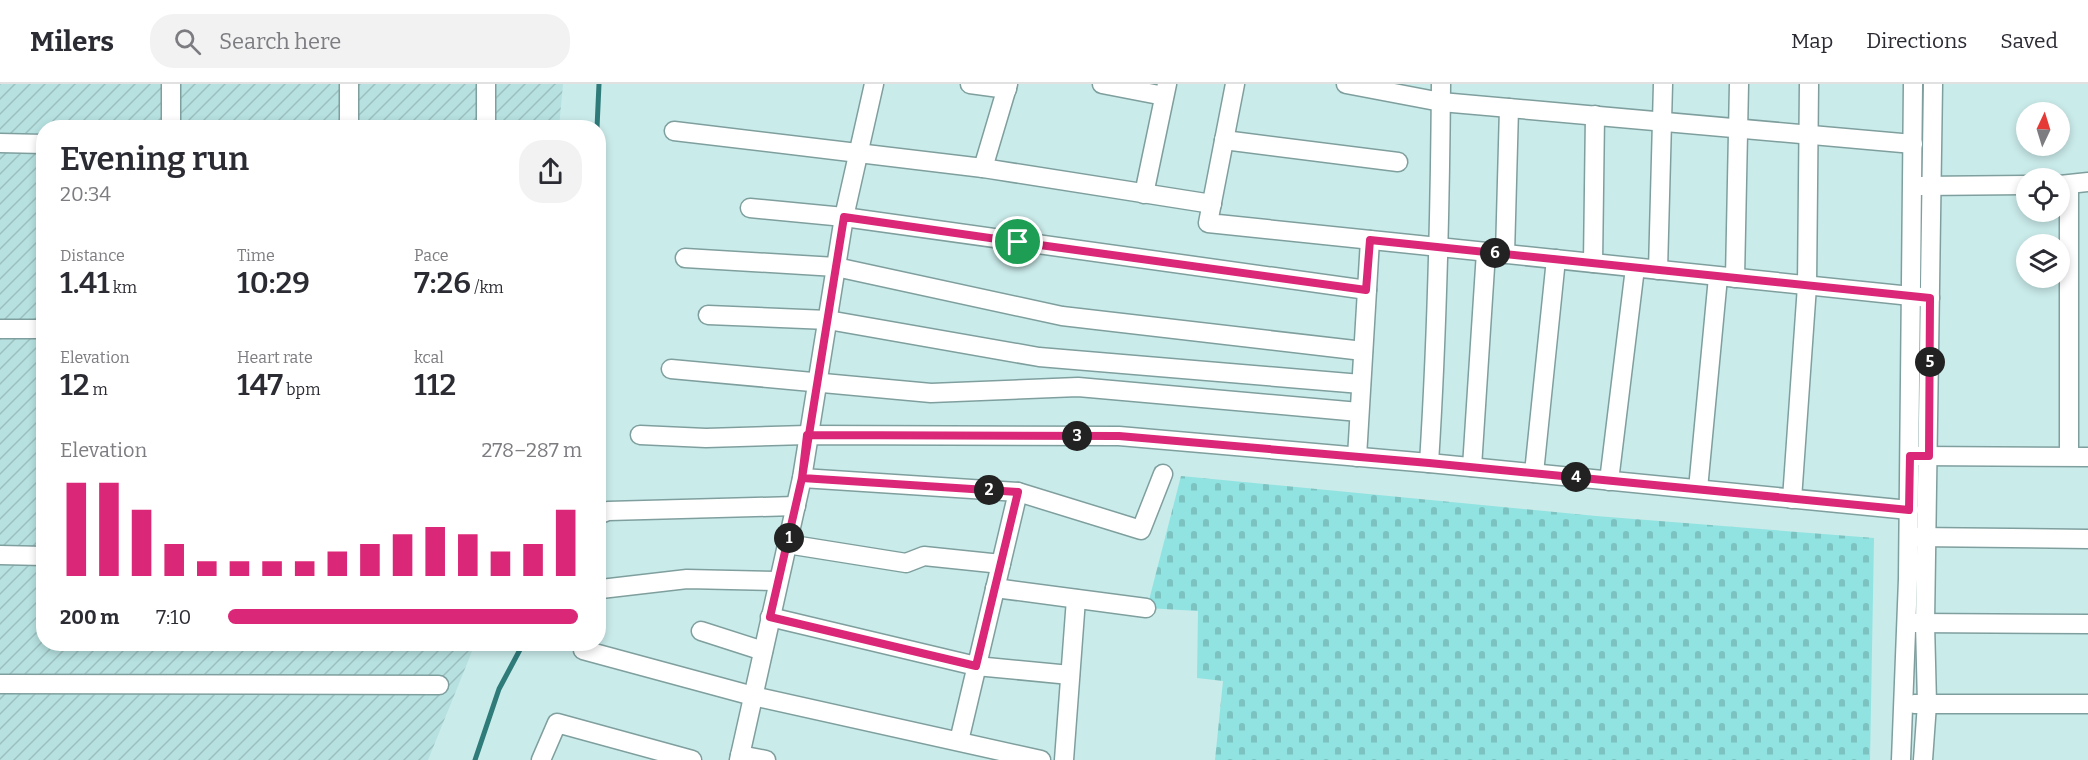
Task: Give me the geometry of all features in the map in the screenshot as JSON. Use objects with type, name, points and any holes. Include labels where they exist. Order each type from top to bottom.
[{"type":"street","points":[[171,84],[171,120]]},
{"type":"street","points":[[349,84],[349,120]]},
{"type":"street","points":[[486,84],[486,120]]},
{"type":"street","points":[[766,760],[739,757],[802,478],[807,435],[844,217],[874,84]]},
{"type":"street","points":[[970,84],[1007,86],[983,168]]},
{"type":"street","points":[[1102,84],[1165,90],[1144,194]]},
{"type":"street","points":[[1234,84],[1208,223],[1930,298]]},
{"type":"street","points":[[1346,84],[1441,93],[1509,108],[1913,144]]},
{"type":"street","points":[[1658,270],[1664,84]]},
{"type":"street","points":[[1698,489],[1726,278],[1738,128],[1739,84]]},
{"type":"street","points":[[1792,499],[1807,286],[1809,84]]},
{"type":"street","points":[[1913,84],[1909,537],[1916,623],[1927,704],[1923,760]]},
{"type":"street","points":[[1901,760],[1903,704],[1927,537],[1933,84]]},
{"type":"street","points":[[1429,463],[1439,247],[1441,93]]},
{"type":"street","points":[[1505,254],[1509,108]]},
{"type":"street","points":[[1593,263],[1595,116]]},
{"type":"street","points":[[674,131],[983,168],[1212,204]]},
{"type":"street","points":[[1224,140],[1398,162]]},
{"type":"street","points":[[0,143],[36,144]]},
{"type":"street","points":[[2070,184],[2088,182]]},
{"type":"street","points":[[1913,186],[2016,185]]},
{"type":"street","points":[[750,208],[844,217],[1366,290]]},
{"type":"street","points":[[2065,222],[2069,456]]},
{"type":"street","points":[[1357,456],[1370,240]]},
{"type":"street","points":[[1472,467],[1486,252]]},
{"type":"street","points":[[684,258],[805,263],[836,267],[1062,316],[1363,351]]},
{"type":"street","points":[[1534,473],[1556,260]]},
{"type":"street","points":[[1610,481],[1635,268]]},
{"type":"street","points":[[708,315],[828,320],[1039,357],[1361,384]]},
{"type":"street","points":[[0,329],[36,329]]},
{"type":"street","points":[[671,369],[931,393],[1078,387],[1359,412]]},
{"type":"street","points":[[640,435],[706,438],[807,435],[1119,436],[1357,456],[1909,510]]},
{"type":"street","points":[[1910,456],[2088,457]]},
{"type":"street","points":[[802,478],[1018,492],[1141,531],[1163,474]]},
{"type":"street","points":[[959,741],[1018,492]]},
{"type":"street","points":[[606,513],[796,506]]},
{"type":"street","points":[[1909,537],[2088,539]]},
{"type":"street","points":[[787,544],[906,563],[924,556],[1001,564]]},
{"type":"street","points":[[0,555],[36,556]]},
{"type":"street","points":[[606,588],[687,579],[778,580]]},
{"type":"street","points":[[995,588],[1146,608]]},
{"type":"street","points":[[1064,760],[1076,598]]},
{"type":"street","points":[[770,617],[976,666],[1070,675]]},
{"type":"street","points":[[1916,623],[2088,624]]},
{"type":"street","points":[[701,631],[763,651]]},
{"type":"street","points":[[587,651],[753,696],[1033,759]]},
{"type":"street","points":[[0,684],[439,685]]},
{"type":"street","points":[[1903,704],[2088,704]]},
{"type":"street","points":[[541,760],[557,723],[642,753],[692,760]]},
{"type":"shaded area","points":[[0,84],[563,84],[560,120],[36,120],[36,651],[472,651],[428,760],[0,760]]},
{"type":"green space","points":[[1181,476],[1596,516],[1874,538],[1870,760],[1215,760],[1223,681],[1197,678],[1198,611],[1147,608]]},
{"type":"waterway","points":[[597,120],[599,84]]},
{"type":"waterway","points":[[475,760],[499,689],[519,651]]},
{"type":"route","points":[[1018,242],[844,217],[807,435],[802,478],[770,617],[976,666],[1018,492],[802,478],[807,435],[1119,436],[1429,463],[1909,510],[1910,456],[1929,456],[1930,298],[1370,240],[1366,290],[1018,242]]}]
